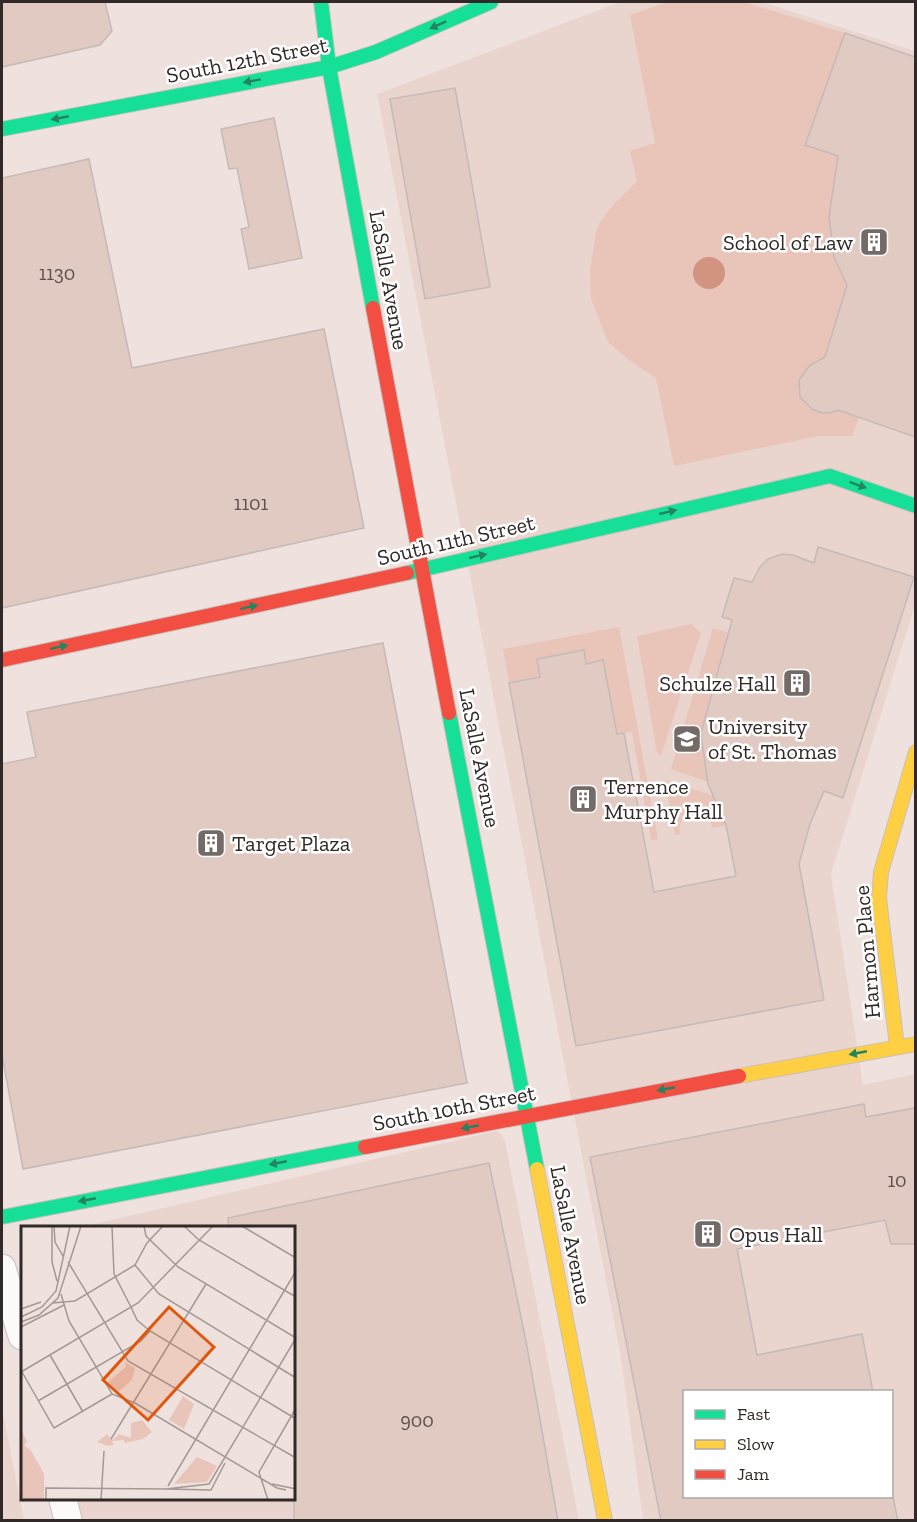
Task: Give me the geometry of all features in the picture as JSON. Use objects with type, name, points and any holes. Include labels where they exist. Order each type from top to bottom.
[{"type":"street","name":"LaSalle Avenue","points":[[321,2],[329,67],[421,569],[605,1521]]},
{"type":"street","name":"South 12th Street","points":[[2,129],[329,67],[376,52],[491,2]]},
{"type":"street","name":"South 11th Street","points":[[2,660],[421,569],[830,476],[915,506]]},
{"type":"street","name":"Harmon Place","points":[[897,1046],[879,898],[880,872],[915,752]]},
{"type":"street","name":"South 10th Street","points":[[2,1217],[915,1044]]},
{"type":"street","points":[[2,1268],[21,1333]]},
{"type":"street","points":[[63,1501],[68,1521]]},
{"type":"shaded area","name":"University of St. Thomas","points":[[620,2],[762,2],[915,51],[915,605],[831,874],[863,1085],[915,1074],[915,1520],[643,1520],[621,1358],[377,94]]},
{"type":"shaded area","points":[[667,2],[744,2],[845,33],[805,144],[838,156],[829,217],[834,257],[847,285],[823,364],[816,362],[806,370],[800,379],[799,389],[808,406],[816,411],[826,413],[838,410],[859,418],[852,436],[818,436],[674,466],[656,378],[608,342],[591,298],[590,270],[596,232],[600,222],[614,204],[637,181],[630,151],[655,143],[630,15]]},
{"type":"shaded area","points":[[709,257],[720,262],[725,273],[720,284],[709,289],[698,284],[693,273],[698,262]]},
{"type":"shaded area","points":[[691,624],[701,633],[661,756],[657,753],[637,636]]},
{"type":"shaded area","points":[[619,627],[658,839],[651,840],[632,732],[617,734],[603,661],[586,664],[583,650],[537,659],[540,677],[509,683],[503,649]]},
{"type":"shaded area","points":[[713,628],[729,633],[701,733],[708,782],[671,769]]},
{"type":"shaded area","points":[[665,780],[772,815],[713,828],[706,815],[695,811],[690,812],[683,818],[680,834],[675,835]]},
{"type":"shaded area","points":[[496,1131],[505,1141],[579,1520],[73,1520],[69,1501],[296,1501],[296,1226],[86,1226]]},
{"type":"shaded area","points":[[2,1408],[24,1520],[2,1520]]},
{"type":"building","points":[[2,2],[105,2],[112,31],[100,45],[2,67]]},
{"type":"building","name":"School of Law","points":[[845,33],[915,57],[915,437],[838,410],[821,413],[812,409],[800,397],[799,380],[809,366],[825,357],[847,285],[834,257],[829,217],[838,156],[805,145]]},
{"type":"building","points":[[455,88],[490,287],[425,299],[390,99]]},
{"type":"building","points":[[274,118],[302,258],[249,269],[241,229],[249,227],[237,168],[229,169],[221,129]]},
{"type":"building","points":[[89,159],[132,368],[324,329],[364,528],[2,608],[2,178]]},
{"type":"building","points":[[818,547],[914,577],[843,798],[824,791],[810,824],[799,864],[824,1000],[576,1046],[509,683],[540,677],[537,659],[584,650],[586,664],[603,660],[617,734],[624,733],[654,892],[736,876],[726,825],[708,784],[701,733],[732,620],[722,617],[734,578],[752,582],[760,567],[768,559],[782,554],[793,555],[814,563]]},
{"type":"building","name":"Target Plaza","points":[[383,643],[467,1083],[23,1169],[2,1055],[2,764],[36,757],[27,712]]},
{"type":"building","name":"Opus Hall","points":[[864,1104],[866,1117],[915,1108],[915,1244],[891,1244],[885,1220],[737,1249],[757,1355],[862,1334],[873,1390],[683,1390],[683,1498],[893,1497],[898,1521],[661,1521],[590,1157]]},
{"type":"building","points":[[489,1163],[526,1341],[558,1521],[294,1521],[294,1501],[296,1501],[296,1226],[229,1226],[228,1218]]},
{"type":"traffic: fast","points":[[321,2],[329,67],[373,308]]},
{"type":"traffic: fast","points":[[2,129],[329,67],[376,52],[491,2]]},
{"type":"traffic: fast","points":[[407,573],[830,476],[916,506]]},
{"type":"traffic: fast","points":[[449,713],[537,1169]]},
{"type":"traffic: fast","points":[[2,1217],[365,1147]]},
{"type":"traffic: slow","points":[[897,1046],[879,898],[881,872],[916,752]]},
{"type":"traffic: slow","points":[[739,1076],[916,1044]]},
{"type":"traffic: slow","points":[[537,1169],[605,1520]]},
{"type":"traffic: jam","points":[[373,308],[449,713]]},
{"type":"traffic: jam","points":[[2,660],[407,573]]},
{"type":"traffic: jam","points":[[365,1147],[739,1076]]},
{"type":"place","name":"School of Law","points":[[874,242]]},
{"type":"place","name":"Schulze Hall","points":[[797,683]]},
{"type":"place","name":"University of St. Thomas","points":[[687,739]]},
{"type":"place","name":"Terrence Murphy Hall","points":[[583,799]]},
{"type":"place","name":"Target Plaza","points":[[211,843]]},
{"type":"place","name":"Opus Hall","points":[[708,1234]]}]
